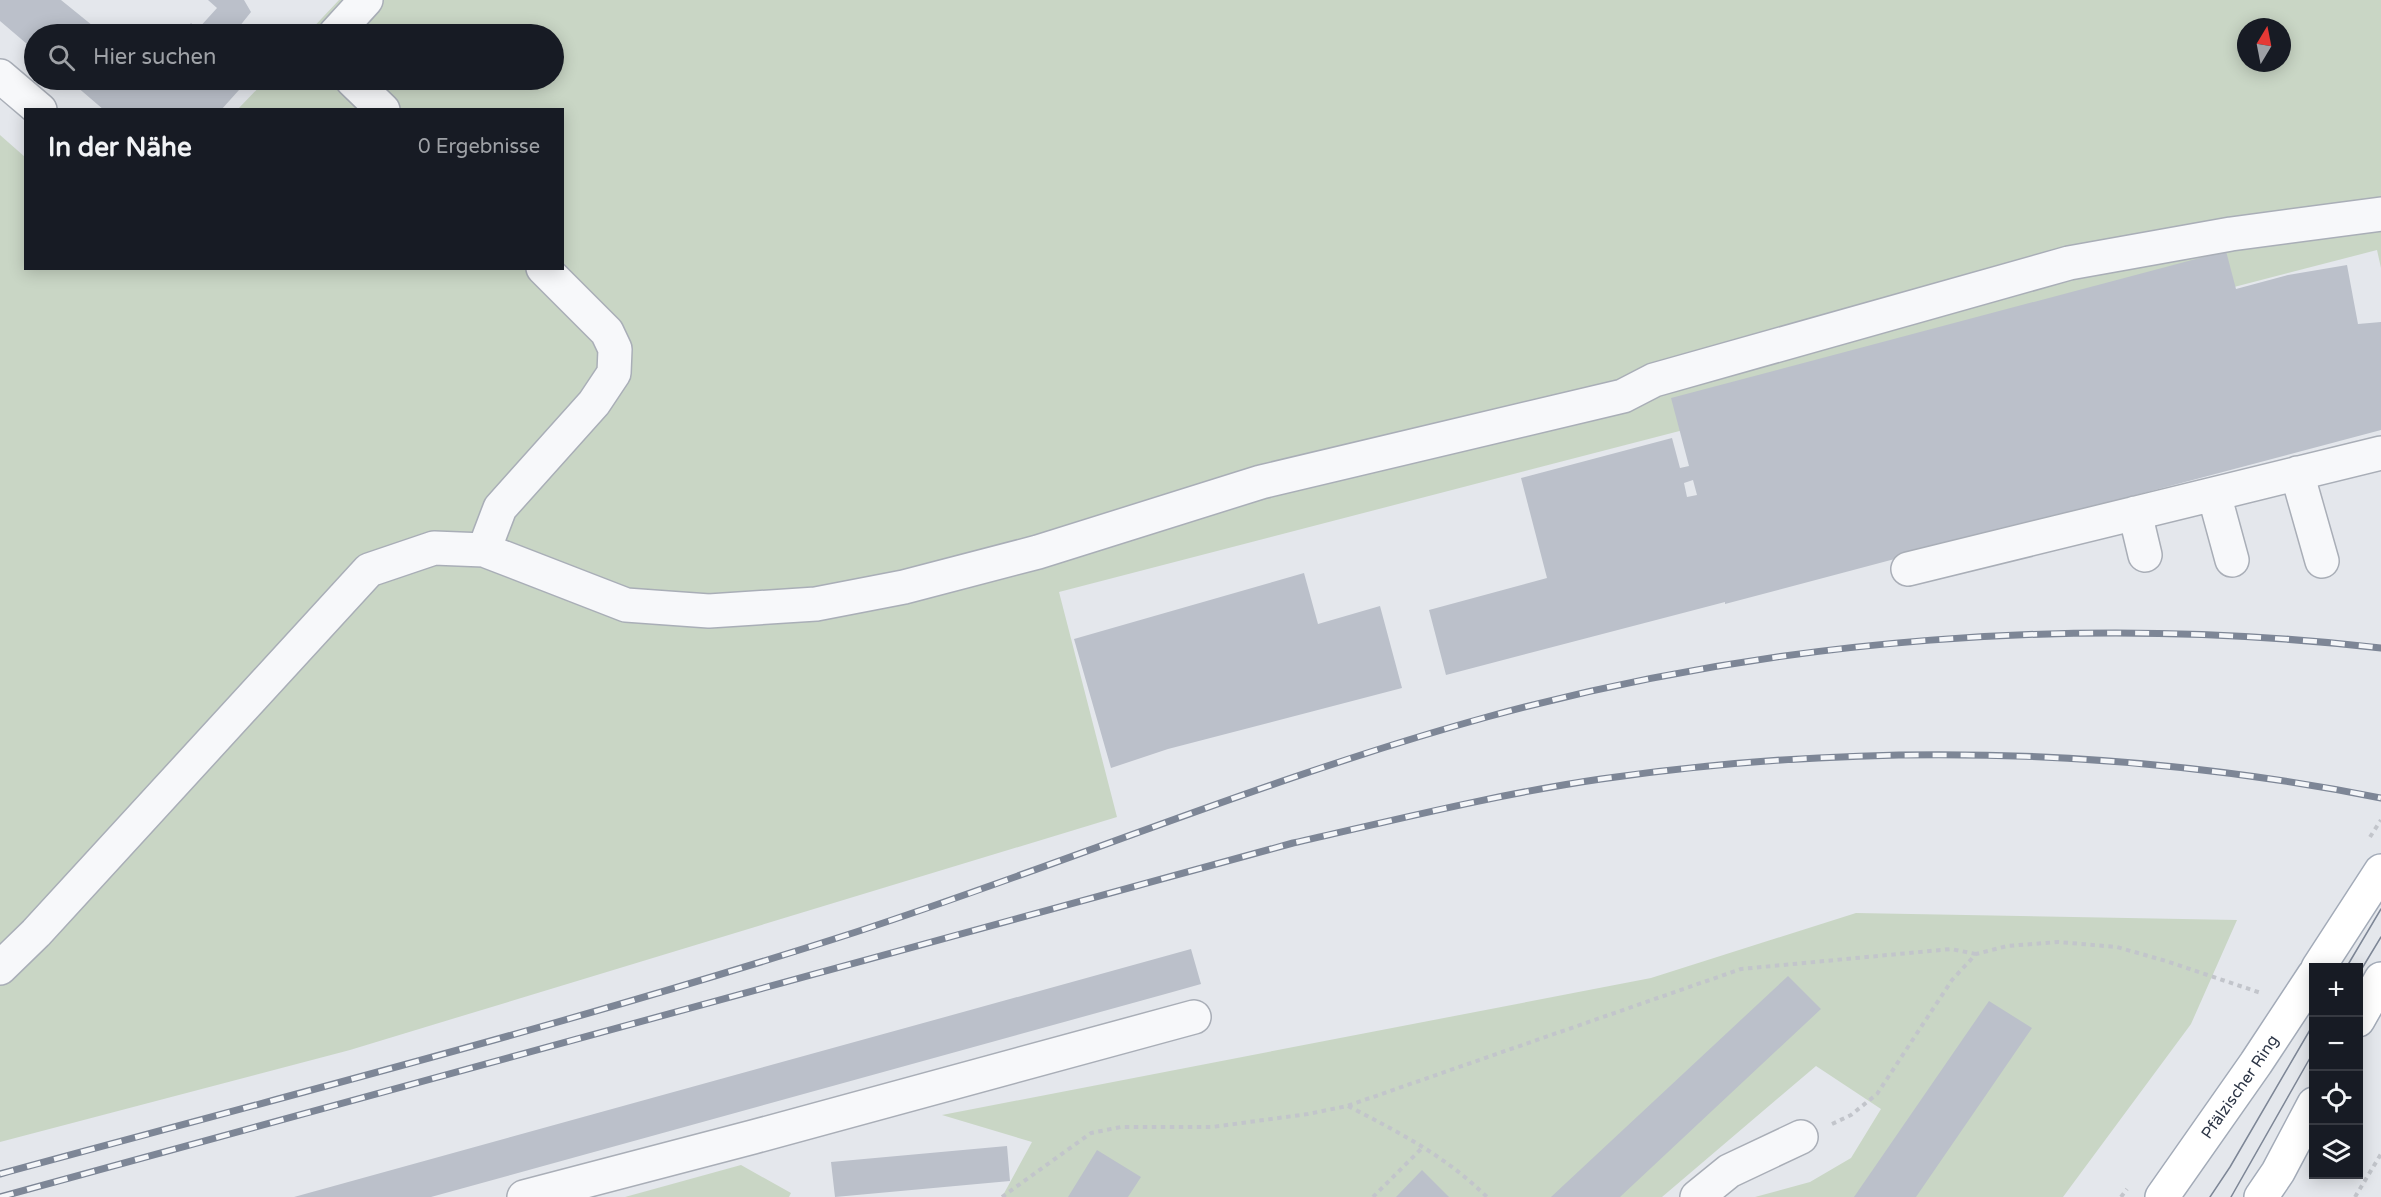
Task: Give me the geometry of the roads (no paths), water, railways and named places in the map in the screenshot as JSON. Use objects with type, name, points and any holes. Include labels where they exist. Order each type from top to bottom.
[{"type":"main road","points":[[2321,963],[2381,871]]},
{"type":"main road","points":[[2360,1017],[2381,979]]},
{"type":"main road","name":"Pfälzischer Ring","points":[[2162,1197],[2256,1063],[2309,981]]},
{"type":"main road","points":[[2261,1197],[2278,1172],[2309,1112]]},
{"type":"street","points":[[344,24],[366,0]]},
{"type":"street","points":[[0,76],[38,108]]},
{"type":"street","points":[[362,90],[380,108]]},
{"type":"street","points":[[0,968],[36,933],[369,570],[434,548],[484,550],[626,605],[709,611],[816,603],[904,587],[1038,552],[1261,482],[1623,396],[1654,380],[2069,263],[2231,234],[2381,214]]},
{"type":"street","points":[[484,550],[500,508],[594,403],[614,373],[615,349],[607,332],[545,270]]},
{"type":"street","points":[[1908,569],[2057,544],[2135,513],[2381,453]]},
{"type":"street","points":[[2297,473],[2322,561]]},
{"type":"street","points":[[2214,494],[2232,560]]},
{"type":"street","points":[[2135,513],[2145,555]]},
{"type":"street","points":[[524,1197],[1194,1017]]},
{"type":"street","points":[[1698,1197],[1729,1171],[1801,1137]]},
{"type":"tram line","points":[[2349,963],[2381,909]]},
{"type":"tram line","points":[[2363,967],[2381,937]]},
{"type":"tram line","points":[[2210,1197],[2309,1032]]},
{"type":"tram line","points":[[2231,1197],[2309,1060]]},
{"type":"railway","points":[[0,1174],[430,1058],[750,965],[935,905],[1249,793],[1407,740],[1596,690],[1707,668],[1818,651],[1931,640],[2043,634],[2156,633],[2269,638],[2381,648]]},
{"type":"railway","points":[[0,1197],[1293,843],[1562,785],[1698,767],[1796,759],[1894,755],[1992,756],[2090,760],[2187,768],[2284,781],[2381,798]]}]
